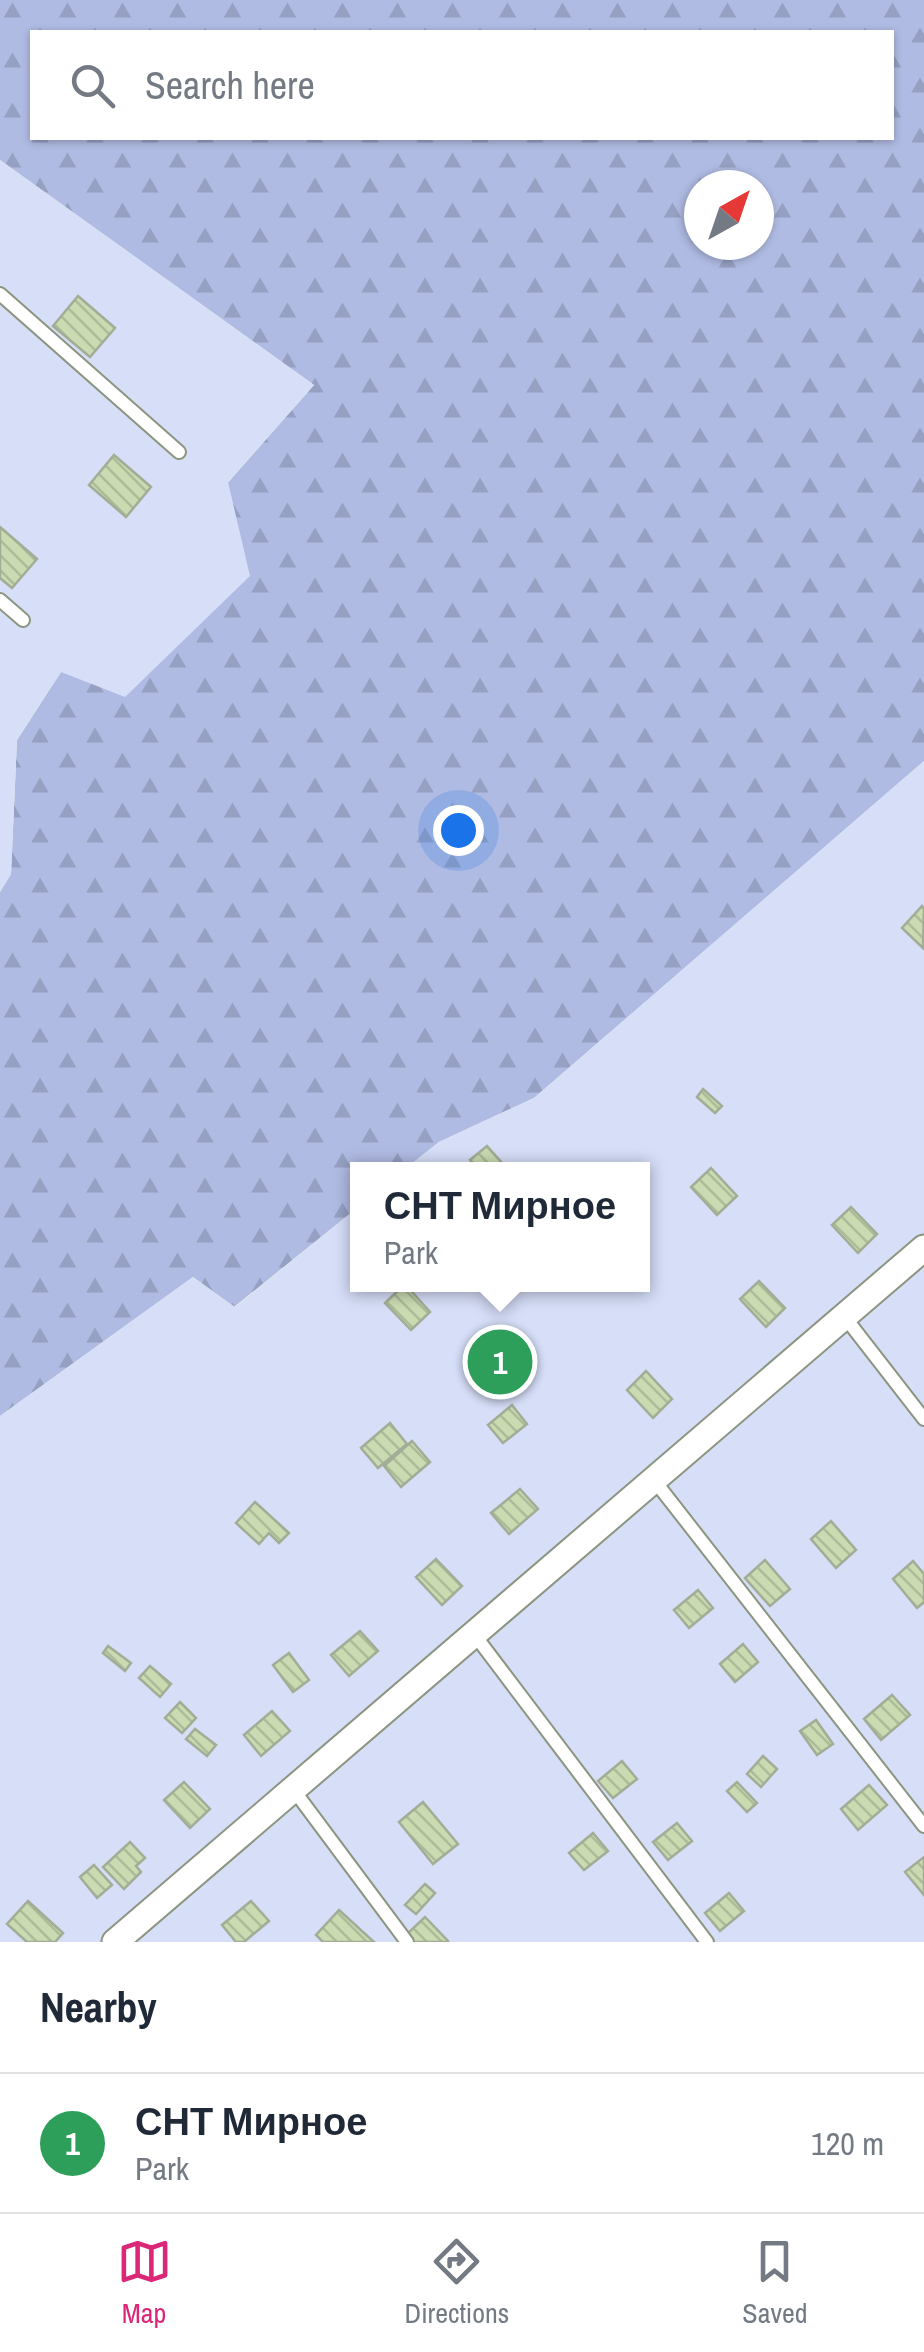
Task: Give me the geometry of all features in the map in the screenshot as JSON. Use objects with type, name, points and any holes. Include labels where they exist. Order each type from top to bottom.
[{"type":"street","points":[[117,1941],[924,1248]]},
{"type":"lane","points":[[0,294],[179,452]]},
{"type":"lane","points":[[0,600],[22,620]]},
{"type":"lane","points":[[844,1316],[924,1419]]},
{"type":"lane","points":[[654,1480],[924,1826]]},
{"type":"lane","points":[[474,1634],[708,1942]]},
{"type":"lane","points":[[293,1789],[406,1942]]},
{"type":"green space","points":[[0,0],[924,0],[924,761],[534,1098],[439,1142],[414,1162],[350,1162],[350,1214],[234,1307],[193,1277],[0,1416],[0,892],[11,874],[17,740],[61,672],[314,385],[0,160]]},
{"type":"shaded area","points":[[0,160],[314,385],[228,482],[250,576],[125,697],[61,672],[17,739],[11,874],[0,892]]},
{"type":"shaded area","points":[[924,761],[924,1942],[0,1942],[0,1416],[193,1277],[235,1307],[350,1214],[350,1292],[650,1292],[650,1162],[414,1162],[439,1142],[534,1098]]},
{"type":"building","points":[[78,296],[115,328],[90,357],[53,326]]},
{"type":"building","points":[[114,455],[151,487],[126,517],[89,485]]},
{"type":"building","points":[[0,527],[37,559],[12,588],[0,578]]},
{"type":"building","points":[[922,906],[924,909],[923,948],[902,928]]},
{"type":"building","points":[[703,1089],[722,1106],[715,1113],[697,1097]]},
{"type":"building","points":[[487,1146],[501,1162],[472,1162]]},
{"type":"building","points":[[711,1168],[737,1196],[717,1215],[691,1187]]},
{"type":"building","points":[[851,1207],[877,1234],[858,1253],[832,1225]]},
{"type":"building","points":[[759,1281],[785,1308],[766,1327],[740,1299]]},
{"type":"building","points":[[397,1292],[412,1292],[430,1312],[411,1330],[385,1303]]},
{"type":"building","points":[[646,1371],[672,1399],[653,1418],[627,1390]]},
{"type":"building","points":[[512,1405],[527,1424],[503,1443],[488,1425]]},
{"type":"building","points":[[390,1423],[407,1444],[378,1468],[361,1448]]},
{"type":"building","points":[[412,1441],[430,1462],[401,1487],[384,1466]]},
{"type":"building","points":[[520,1489],[538,1509],[509,1534],[491,1513]]},
{"type":"building","points":[[255,1502],[289,1533],[279,1543],[269,1533],[259,1544],[236,1523]]},
{"type":"building","points":[[831,1521],[856,1550],[836,1568],[811,1539]]},
{"type":"building","points":[[436,1559],[462,1586],[442,1605],[416,1577]]},
{"type":"building","points":[[765,1560],[790,1589],[770,1606],[745,1578]]},
{"type":"building","points":[[913,1561],[924,1574],[924,1602],[917,1608],[893,1579]]},
{"type":"building","points":[[698,1590],[713,1608],[689,1628],[674,1610]]},
{"type":"building","points":[[360,1631],[378,1651],[349,1676],[331,1655]]},
{"type":"building","points":[[743,1644],[758,1662],[735,1682],[720,1664]]},
{"type":"building","points":[[108,1646],[131,1663],[125,1671],[103,1653]]},
{"type":"building","points":[[289,1653],[309,1680],[293,1692],[273,1665]]},
{"type":"building","points":[[150,1666],[171,1684],[160,1697],[139,1678]]},
{"type":"building","points":[[892,1695],[910,1715],[881,1740],[864,1719]]},
{"type":"building","points":[[180,1702],[196,1718],[182,1733],[165,1718]]},
{"type":"building","points":[[272,1711],[290,1731],[261,1756],[244,1735]]},
{"type":"building","points":[[816,1720],[833,1744],[817,1755],[800,1731]]},
{"type":"building","points":[[195,1729],[216,1745],[207,1756],[186,1739]]},
{"type":"building","points":[[763,1756],[777,1769],[761,1787],[747,1774]]},
{"type":"building","points":[[622,1761],[637,1779],[613,1798],[598,1781]]},
{"type":"building","points":[[184,1782],[210,1809],[190,1828],[164,1800]]},
{"type":"building","points":[[737,1782],[757,1803],[747,1812],[727,1791]]},
{"type":"building","points":[[869,1785],[887,1805],[858,1830],[841,1809]]},
{"type":"building","points":[[423,1802],[458,1844],[433,1864],[399,1822]]},
{"type":"building","points":[[677,1823],[692,1841],[668,1860],[653,1842]]},
{"type":"building","points":[[593,1833],[608,1851],[584,1870],[569,1853]]},
{"type":"building","points":[[130,1842],[145,1858],[136,1866],[141,1872],[124,1889],[103,1867]]},
{"type":"building","points":[[924,1857],[924,1895],[905,1872]]},
{"type":"building","points":[[94,1865],[112,1885],[97,1898],[80,1877]]},
{"type":"building","points":[[425,1884],[435,1893],[416,1914],[405,1905]]},
{"type":"building","points":[[729,1893],[744,1911],[720,1931],[705,1913]]},
{"type":"building","points":[[28,1901],[63,1933],[55,1942],[27,1942],[7,1924]]},
{"type":"building","points":[[251,1901],[269,1921],[244,1942],[236,1942],[222,1925]]},
{"type":"building","points":[[339,1910],[374,1942],[323,1942],[316,1935]]},
{"type":"building","points":[[425,1917],[448,1942],[412,1942],[406,1935]]},
{"type":"place","name":"СНТ Мирное","points":[[500,1362]]}]
